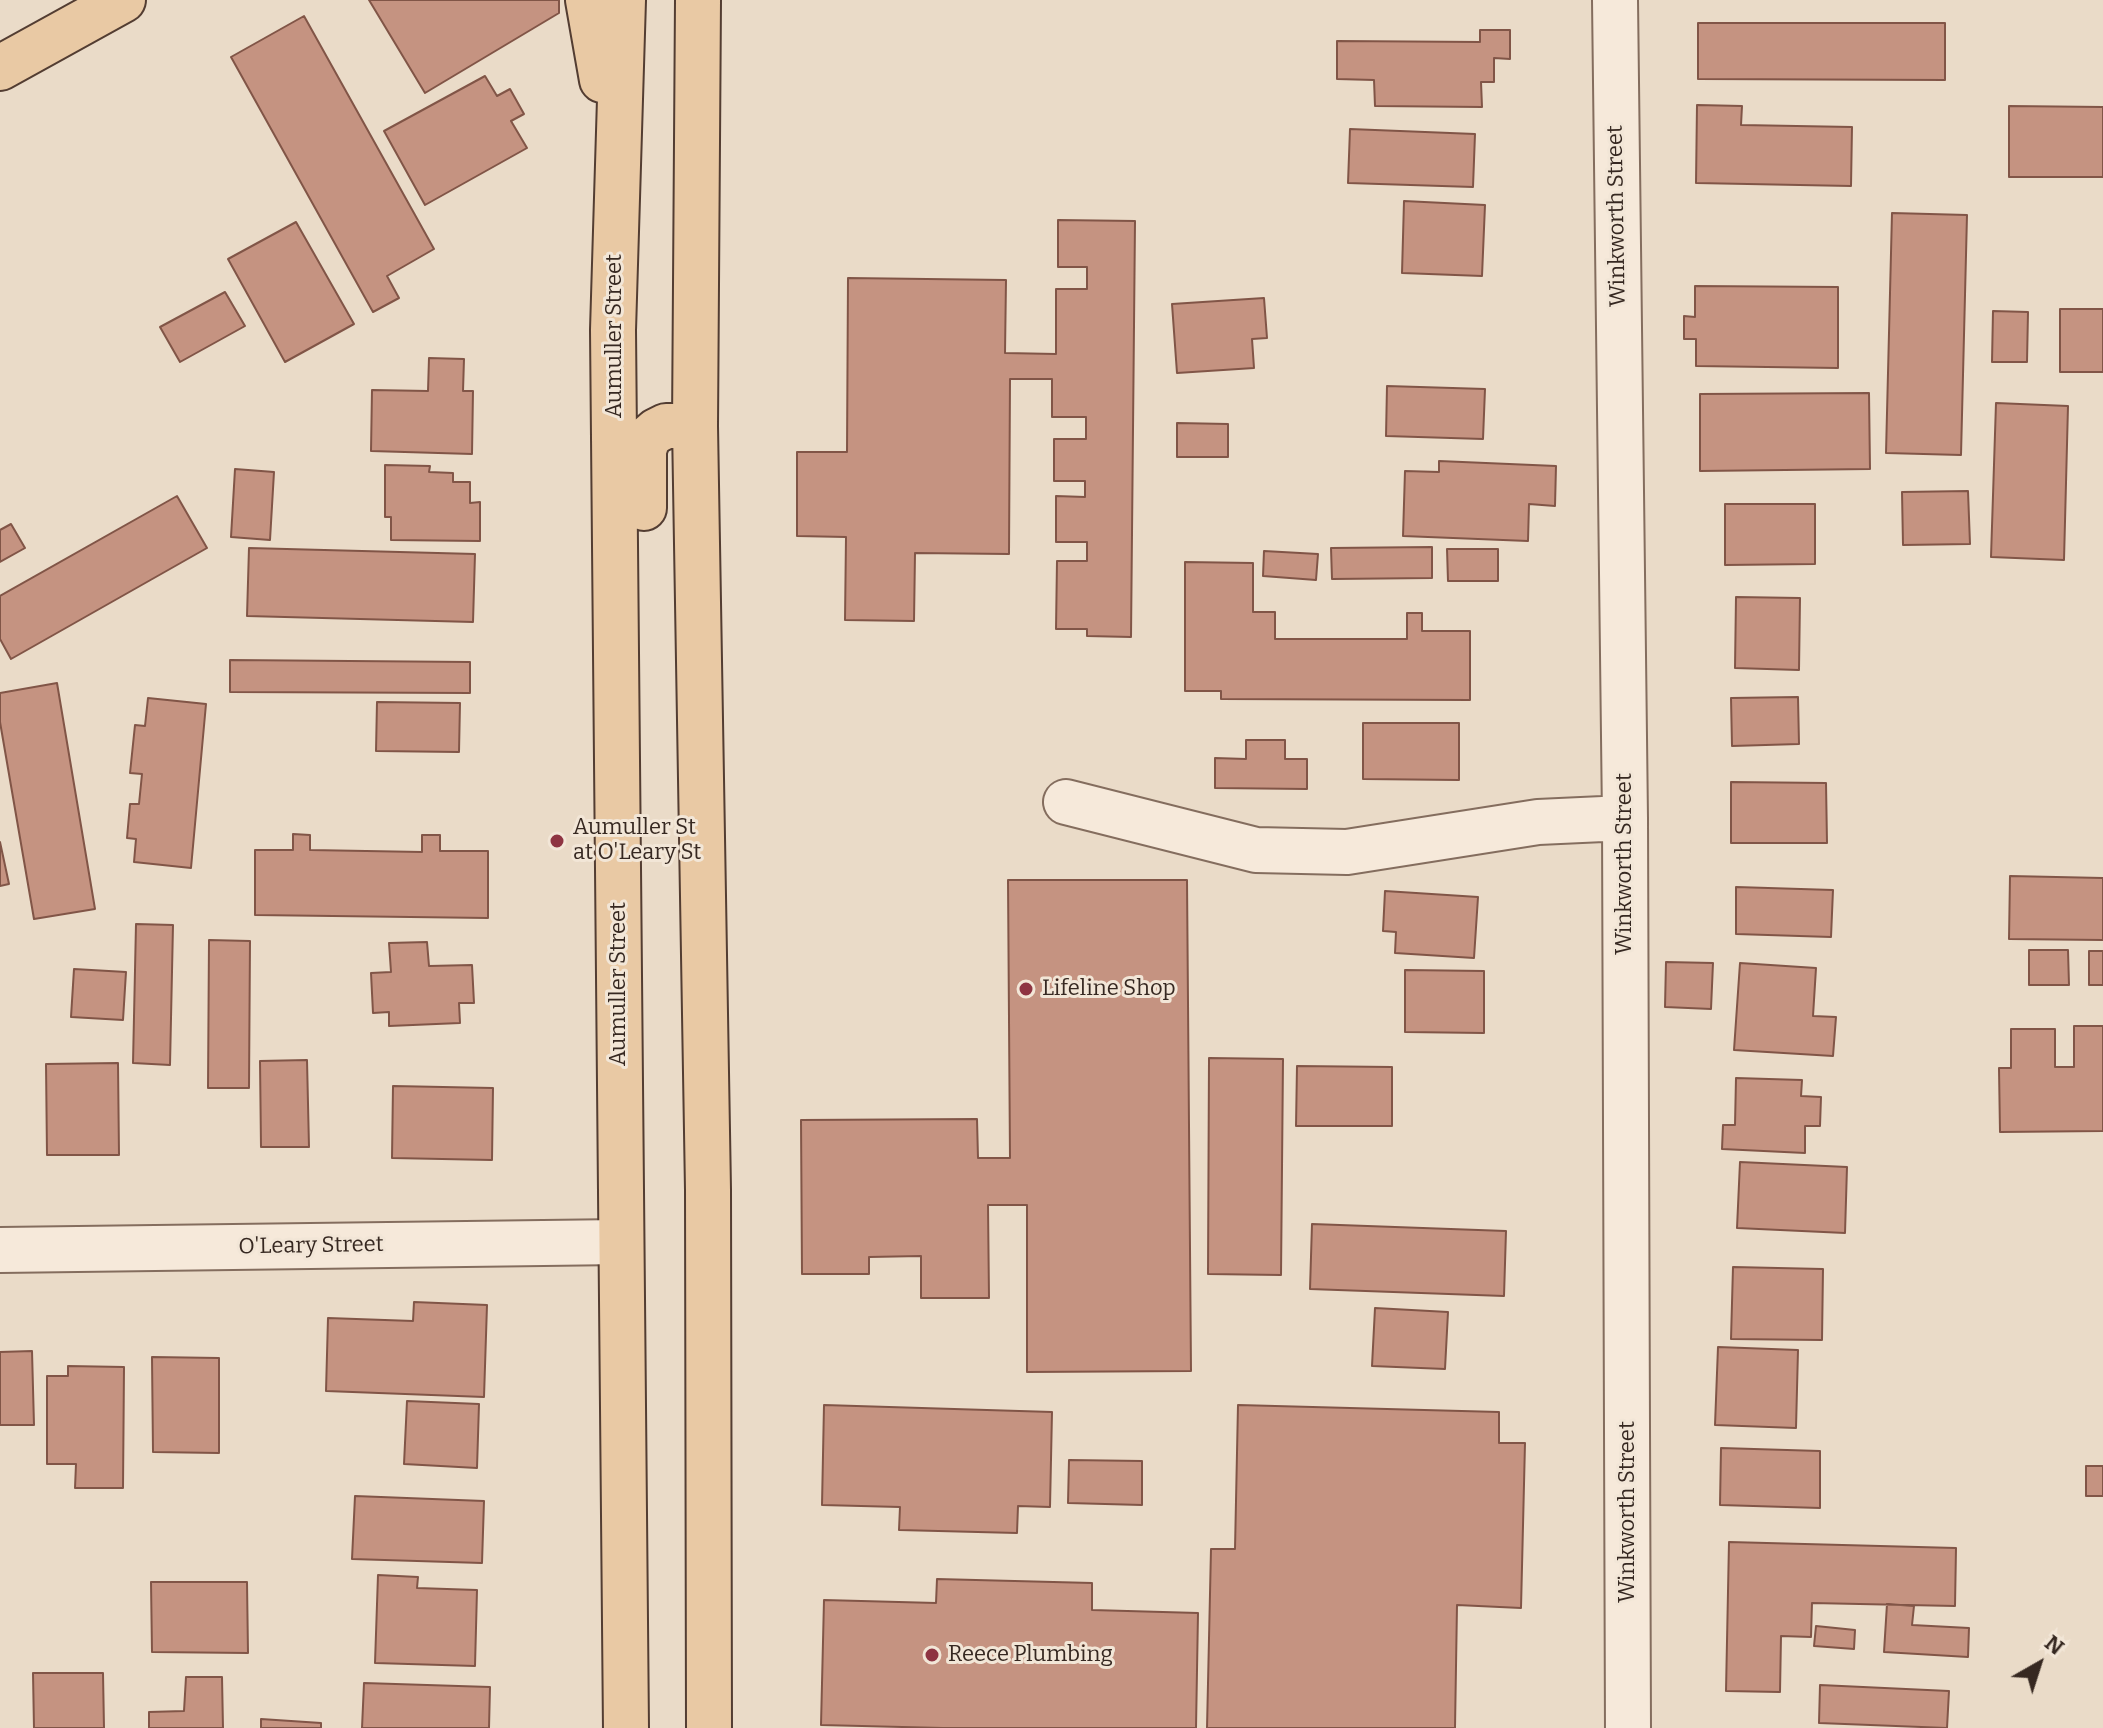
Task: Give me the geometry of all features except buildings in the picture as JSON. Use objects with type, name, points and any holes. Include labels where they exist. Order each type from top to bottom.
[{"type":"main road","points":[[0,68],[123,0]]},
{"type":"main road","points":[[588,0],[618,165]]},
{"type":"main road","name":"Aumuller Street","points":[[623,0],[613,330],[626,1728]]},
{"type":"main road","points":[[698,0],[695,426],[708,1205],[709,1728]]},
{"type":"main road","points":[[617,712],[644,576],[644,450],[648,438],[666,426],[695,426]]},
{"type":"street","name":"Winkworth Street","points":[[1615,0],[1625,818],[1628,1728]]},
{"type":"street","points":[[1066,802],[1256,850],[1347,852],[1538,822],[1625,818]]},
{"type":"street","name":"O'Leary Street","points":[[0,1250],[621,1242]]},
{"type":"place","name":"Aumuller St at O'Leary St","points":[[557,841]]},
{"type":"place","name":"Lifeline Shop","points":[[1026,989]]},
{"type":"place","name":"Reece Plumbing","points":[[932,1655]]}]
